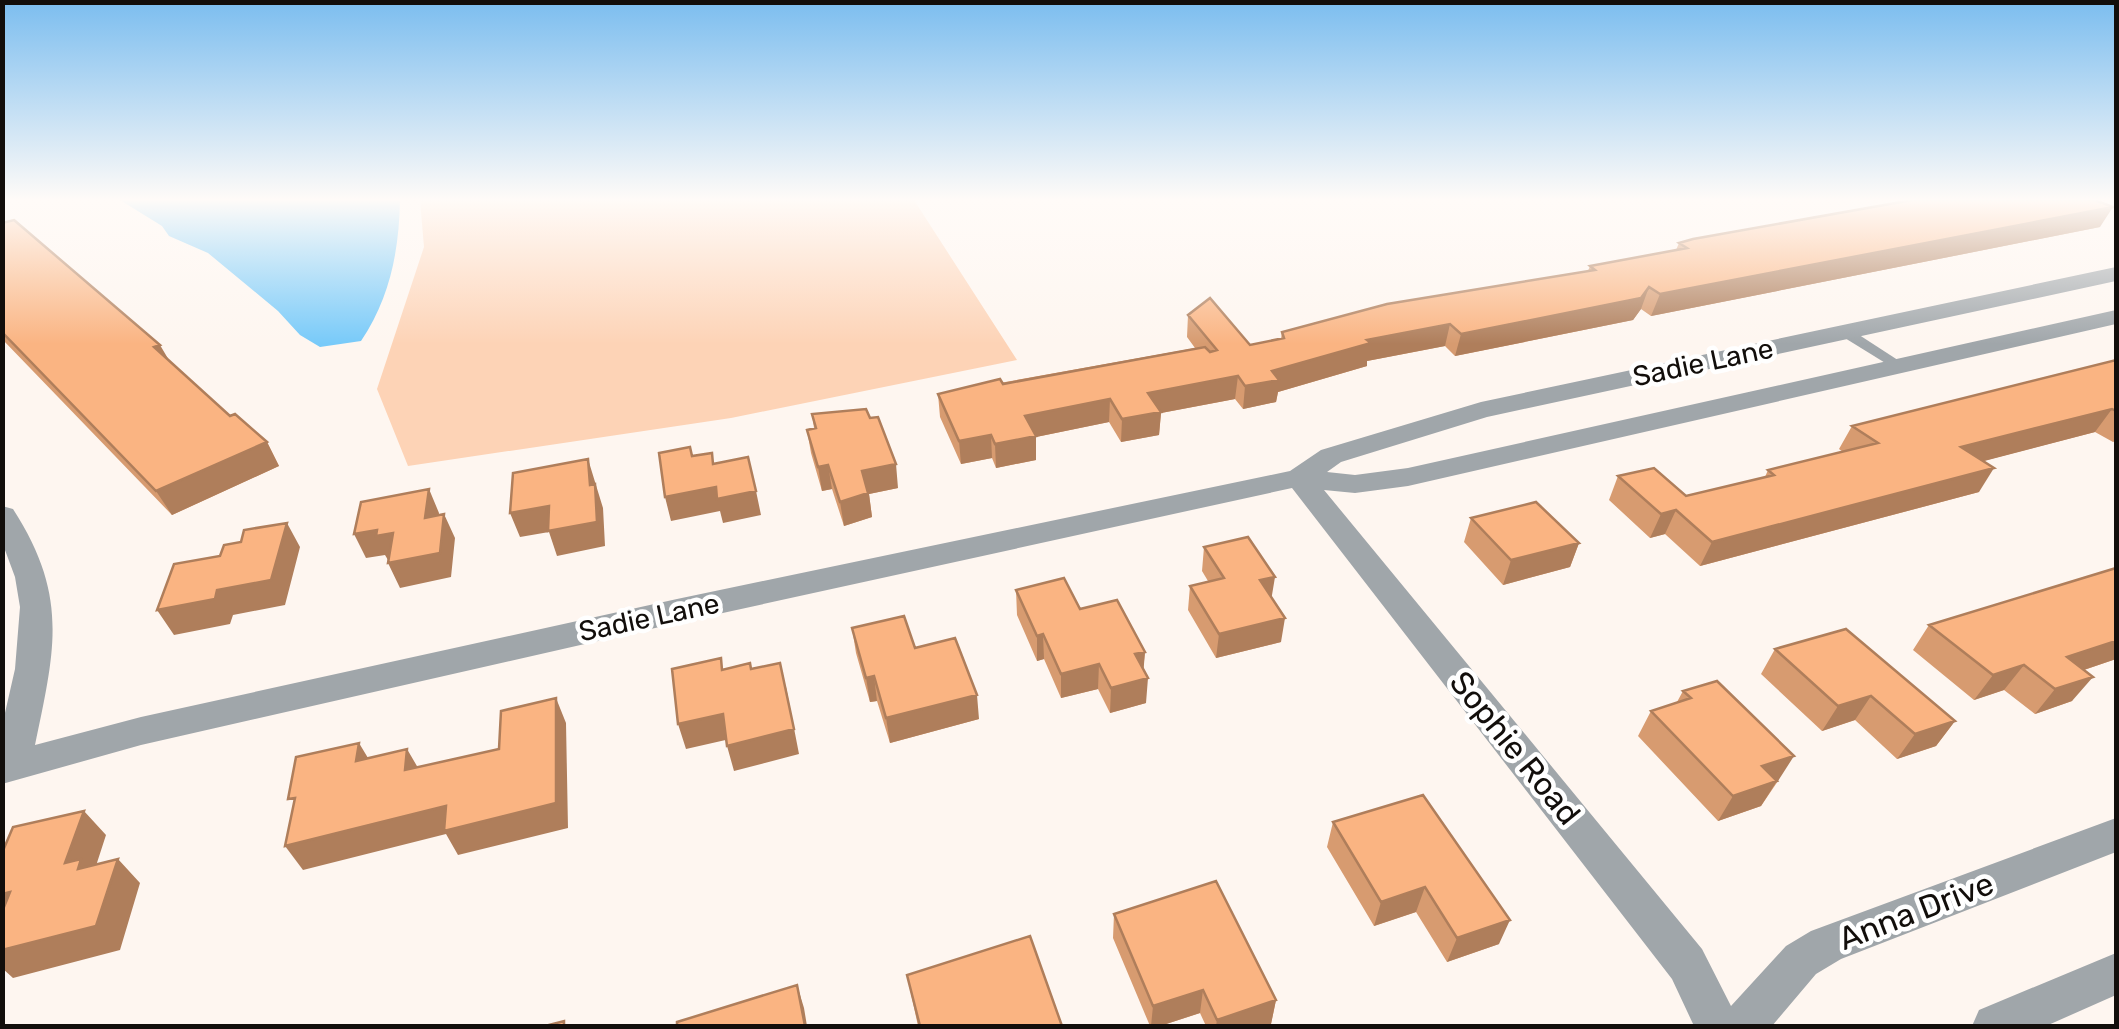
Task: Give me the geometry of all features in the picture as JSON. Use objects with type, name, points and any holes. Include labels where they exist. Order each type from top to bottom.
[{"type":"street","name":"Sadie Lane","points":[[1299,478],[1331,456],[1481,410],[2116,274]]},
{"type":"street","name":"Sadie Lane","points":[[7,768],[141,732],[658,615],[1299,478],[1355,484],[1408,477],[2116,317]]},
{"type":"street","name":"Sophie Road","points":[[1299,478],[1687,964],[1717,1026]]},
{"type":"street","points":[[2,516],[26,556],[36,582],[39,612],[28,689],[7,768]]},
{"type":"street","name":"Anna Drive","points":[[1743,1026],[1801,960],[1826,945],[2116,835]]},
{"type":"street","points":[[1995,1026],[2116,974]]},
{"type":"lane","points":[[1845,332],[1900,366]]},
{"type":"shaded area","points":[[424,248],[945,248],[1017,360],[731,418],[408,466],[377,389]]},
{"type":"water","points":[[197,248],[396,248],[386,291],[361,341],[320,347],[300,335],[278,311],[208,253]]},
{"type":"building","points":[[2,248],[47,248],[160,345],[154,347],[230,416],[235,414],[267,442],[156,491],[2,332]]},
{"type":"building","points":[[1687,248],[1899,248],[1660,294],[1649,287],[1641,298],[1461,334],[1450,324],[1367,340],[1371,343],[1272,371],[1279,380],[1245,386],[1238,376],[1148,393],[1161,412],[1122,419],[1110,399],[1025,416],[1036,436],[995,444],[991,435],[959,441],[938,394],[1000,379],[1003,384],[1205,347],[1210,352],[1217,350],[1188,315],[1210,298],[1250,345],[1284,338],[1282,332],[1387,304],[1595,270],[1590,266]]},
{"type":"building","points":[[2116,360],[2116,411],[1961,447],[1994,468],[1712,542],[1676,510],[1661,514],[1618,476],[1654,468],[1686,496],[1774,475],[1768,470],[1878,443],[1852,426]]},
{"type":"building","points":[[866,409],[870,418],[878,417],[896,464],[862,471],[868,493],[840,502],[828,465],[818,467],[807,430],[816,428],[812,414]]},
{"type":"building","points":[[690,447],[692,456],[712,453],[713,464],[748,457],[756,491],[717,499],[716,487],[665,497],[659,453]]},
{"type":"building","points":[[588,459],[590,485],[595,484],[597,522],[548,531],[549,506],[510,513],[513,473]]},
{"type":"building","points":[[429,489],[425,518],[444,514],[440,553],[388,563],[393,533],[376,536],[377,530],[354,534],[361,502]]},
{"type":"building","points":[[1536,502],[1579,543],[1511,560],[1471,518]]},
{"type":"building","points":[[287,523],[271,580],[217,590],[215,599],[157,610],[174,564],[220,556],[224,545],[241,542],[244,530]]},
{"type":"building","points":[[1248,537],[1275,577],[1260,580],[1285,618],[1219,634],[1190,586],[1224,578],[1204,547]]},
{"type":"building","points":[[2116,568],[2116,641],[2067,657],[2093,677],[2055,689],[2024,665],[1993,675],[1929,625]]},
{"type":"building","points":[[1064,578],[1080,609],[1117,600],[1145,652],[1135,654],[1148,678],[1111,688],[1099,664],[1061,674],[1043,634],[1037,636],[1016,590]]},
{"type":"building","points":[[904,616],[915,648],[955,638],[977,695],[886,718],[874,676],[866,678],[852,628]]},
{"type":"building","points":[[1846,629],[1955,721],[1915,734],[1871,696],[1838,706],[1775,649]]},
{"type":"building","points":[[721,658],[722,670],[750,663],[751,669],[780,663],[794,729],[727,746],[723,714],[678,724],[672,669]]},
{"type":"building","points":[[1717,681],[1794,756],[1762,766],[1777,781],[1733,796],[1651,711],[1691,698],[1683,691]]},
{"type":"building","points":[[556,698],[556,803],[444,831],[446,806],[285,846],[295,798],[288,799],[296,757],[359,743],[356,761],[407,749],[405,770],[499,749],[501,711]]},
{"type":"building","points":[[1423,795],[1510,920],[1457,938],[1425,887],[1381,902],[1333,822]]},
{"type":"building","points":[[84,811],[65,863],[81,859],[78,869],[118,859],[96,926],[2,950],[2,912],[10,892],[2,894],[2,853],[13,827]]},
{"type":"building","points":[[1216,881],[1276,1000],[1217,1020],[1203,990],[1153,1006],[1114,914]]},
{"type":"building","points":[[1030,936],[1062,1026],[920,1026],[907,975]]},
{"type":"building","points":[[797,985],[805,1026],[677,1026],[677,1022]]}]
